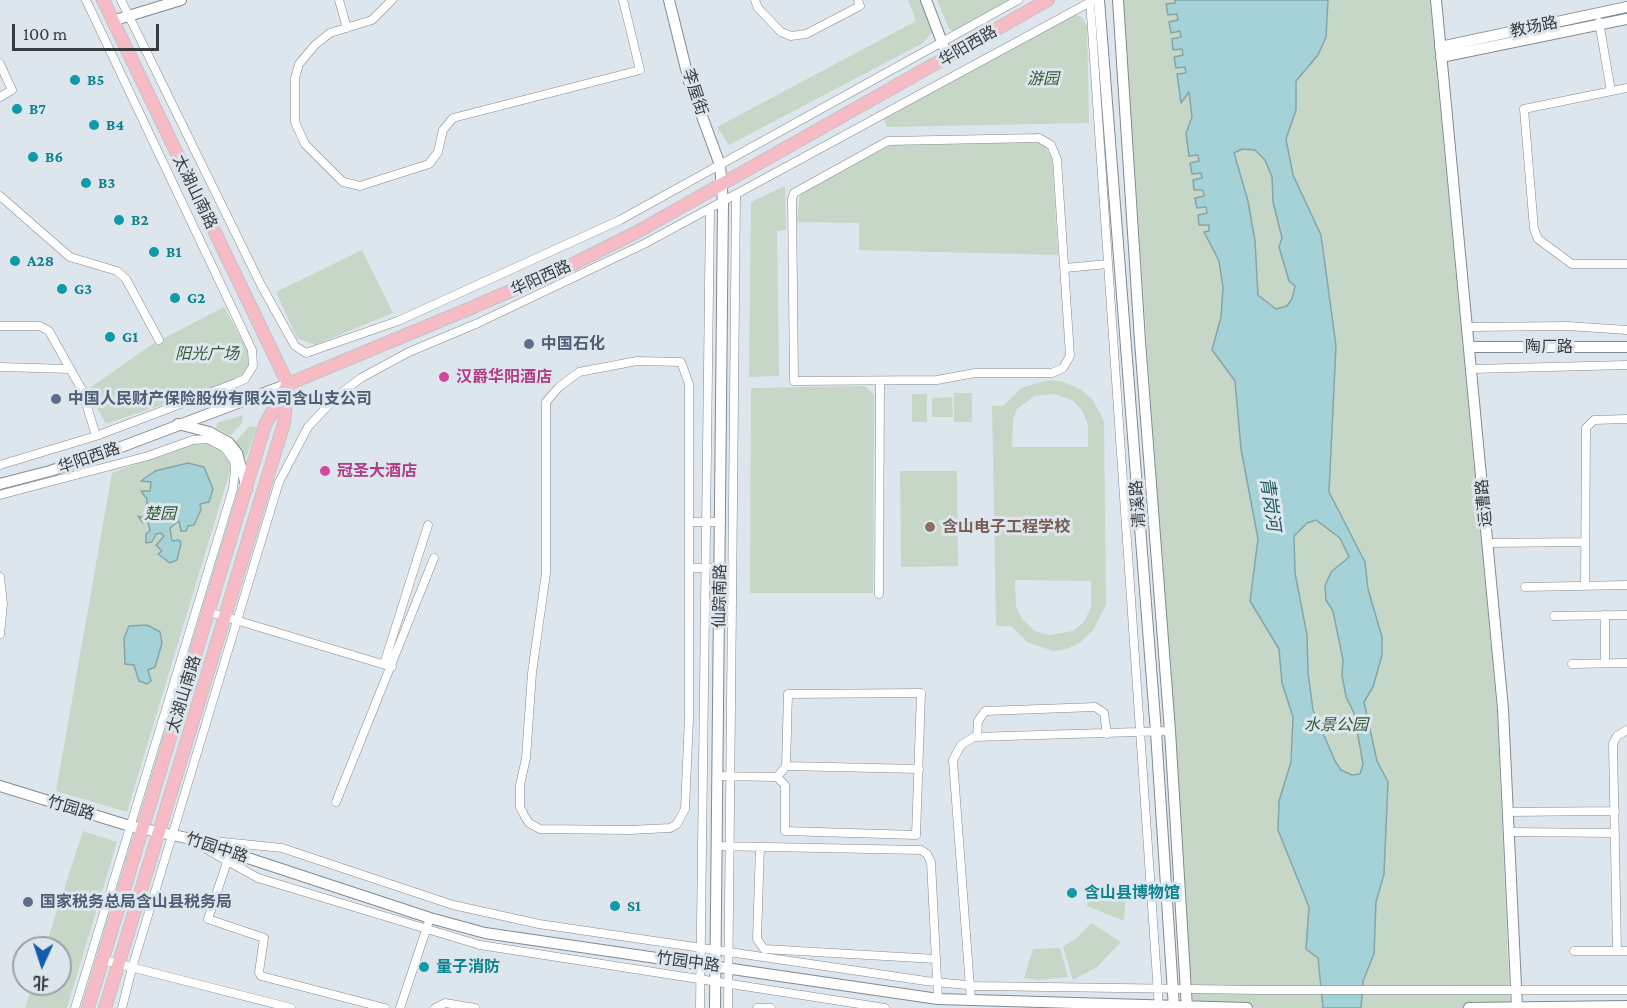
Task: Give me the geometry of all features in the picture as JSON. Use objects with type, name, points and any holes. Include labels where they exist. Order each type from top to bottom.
[{"type":"main road","name":"太湖山南路","points":[[103,0],[288,384],[284,423],[105,1008]]},
{"type":"main road","points":[[112,21],[181,0]]},
{"type":"main road","name":"李屋街","points":[[669,0],[689,81],[720,165],[721,184]]},
{"type":"main road","points":[[926,0],[948,58]]},
{"type":"main road","name":"华阳西路","points":[[0,484],[60,468],[288,384],[402,338],[575,263],[637,232],[1048,0]]},
{"type":"main road","name":"清溪路","points":[[1118,0],[1170,732],[1187,1007]]},
{"type":"main road","name":"运漕路","points":[[1436,0],[1503,709],[1517,1007]]},
{"type":"main road","name":"清溪路","points":[[1093,1],[1118,254],[1156,732],[1174,1007]]},
{"type":"main road","name":"教场路","points":[[1441,52],[1627,6]]},
{"type":"main road","name":"教场路","points":[[1441,52],[1627,19]]},
{"type":"main road","name":"仙踪南路","points":[[715,1008],[721,522],[723,202],[721,184]]},
{"type":"main road","points":[[1118,254],[1135,253]]},
{"type":"main road","name":"陶厂路","points":[[1470,347],[1627,347]]},
{"type":"main road","name":"太湖山南路","points":[[88,1008],[103,960],[136,828],[209,612],[268,418],[288,384]]},
{"type":"main road","points":[[178,424],[209,432],[229,443],[237,453],[247,489]]},
{"type":"main road","points":[[1138,503],[1153,502]]},
{"type":"main road","name":"竹园路","points":[[0,786],[136,828]]},
{"type":"main road","name":"竹园中路","points":[[136,828],[187,838],[430,918],[485,933],[938,999],[1247,1008]]},
{"type":"main road","points":[[1469,1008],[1627,1006]]},
{"type":"street","points":[[0,465],[96,436],[236,384],[248,375],[254,356],[86,0]]},
{"type":"street","points":[[120,0],[261,285],[295,346],[302,352],[316,351],[398,321],[493,280],[620,220],[1018,0]]},
{"type":"street","points":[[339,0],[347,28]]},
{"type":"street","points":[[392,0],[372,21],[330,33],[315,45],[299,64],[295,78],[295,122],[305,144],[343,182],[360,186],[429,164],[438,152],[443,130],[453,118],[640,70],[623,0]]},
{"type":"street","points":[[755,0],[758,8],[780,32],[792,36],[806,34],[860,6],[858,0]]},
{"type":"street","points":[[122,1008],[132,968],[279,482],[288,461],[308,427],[337,396],[361,378],[409,352],[553,288],[710,209],[1093,1],[1108,264],[1159,1006]]},
{"type":"street","points":[[1598,13],[1611,91]]},
{"type":"street","points":[[0,64],[12,90],[0,97]]},
{"type":"street","points":[[1627,88],[1524,109],[1533,220],[1538,239],[1564,261],[1572,264],[1627,264]]},
{"type":"street","points":[[1039,138],[1051,145],[1057,159],[1065,268],[1070,356],[1059,371],[975,373],[937,380],[794,381],[792,199],[799,188],[888,141],[1039,138]]},
{"type":"street","points":[[728,1008],[736,195]]},
{"type":"street","points":[[0,196],[70,257],[117,271],[126,279],[159,340]]},
{"type":"street","points":[[700,1008],[710,209]]},
{"type":"street","points":[[1065,268],[1108,264]]},
{"type":"street","points":[[0,326],[44,327],[82,390],[96,436]]},
{"type":"street","points":[[1468,327],[1568,326],[1627,330]]},
{"type":"street","points":[[637,361],[681,362],[689,384],[691,522],[689,718],[685,809],[682,817],[670,828],[534,827],[520,807],[520,785],[546,573],[546,402],[548,398],[559,387],[588,369],[637,361]]},
{"type":"street","points":[[1472,369],[1627,365]]},
{"type":"street","points":[[0,367],[70,369]]},
{"type":"street","points":[[879,594],[880,381]]},
{"type":"street","points":[[1585,586],[1586,428],[1594,420],[1627,419]]},
{"type":"street","points":[[0,495],[148,456],[193,440],[208,439],[218,443],[234,460],[233,489],[136,828],[75,1008]]},
{"type":"street","points":[[691,522],[721,522]]},
{"type":"street","points":[[388,666],[428,525]]},
{"type":"street","points":[[1488,543],[1584,542]]},
{"type":"street","points":[[336,802],[388,666],[434,558]]},
{"type":"street","points":[[691,568],[720,567]]},
{"type":"street","points":[[0,577],[3,604],[0,634]]},
{"type":"street","points":[[1525,587],[1627,585]]},
{"type":"street","points":[[209,612],[388,666]]},
{"type":"street","points":[[1605,615],[1605,663]]},
{"type":"street","points":[[1554,616],[1627,615]]},
{"type":"street","points":[[1572,664],[1627,663]]},
{"type":"street","points":[[717,776],[777,777],[785,785],[785,831],[916,835],[921,693],[788,694],[786,766],[777,777]]},
{"type":"street","points":[[977,737],[978,721],[985,711],[1095,707],[1104,713],[1107,734]]},
{"type":"street","points":[[1617,951],[1613,744],[1617,736],[1627,730]]},
{"type":"street","points":[[971,1000],[953,760],[961,745],[977,737],[1170,732]]},
{"type":"street","points":[[786,766],[919,769]]},
{"type":"street","points":[[1507,812],[1615,811]]},
{"type":"street","points":[[1508,832],[1615,833]]},
{"type":"street","points":[[187,838],[282,848],[453,905],[539,924],[970,986],[1627,990]]},
{"type":"street","points":[[187,838],[258,878],[426,931],[480,945],[885,1008]]},
{"type":"street","points":[[716,846],[921,850],[931,862],[938,999]]},
{"type":"street","points":[[760,847],[757,939],[764,949],[936,959]]},
{"type":"street","points":[[231,852],[208,919],[264,938],[259,972],[261,976],[385,1008]]},
{"type":"street","points":[[400,1008],[430,918]]},
{"type":"street","points":[[1574,951],[1627,951]]},
{"type":"street","points":[[103,960],[291,1008]]},
{"type":"street","points":[[435,1008],[445,1003],[475,1008]]},
{"type":"street","points":[[757,1008],[771,1008]]},
{"type":"green space","points":[[908,0],[921,0],[933,31],[923,43],[729,145],[717,127],[916,21]]},
{"type":"green space","points":[[937,0],[1015,0],[960,35],[949,29]]},
{"type":"green space","name":"水景公园","points":[[1123,0],[1430,0],[1497,709],[1510,1008],[1193,1008]]},
{"type":"green space","name":"游园","points":[[1073,14],[1082,17],[1087,26],[1089,123],[887,127],[884,119],[1060,15]]},
{"type":"green space","points":[[1037,140],[1044,144],[1052,158],[1058,255],[859,250],[859,223],[797,222],[800,193],[891,145]]},
{"type":"green space","points":[[785,186],[786,230],[777,231],[779,376],[749,377],[751,202]]},
{"type":"green space","points":[[362,250],[393,313],[315,345],[297,338],[276,292]]},
{"type":"green space","name":"阳光广场","points":[[224,307],[251,356],[251,363],[247,371],[235,380],[106,424],[87,390],[151,345]]},
{"type":"green space","points":[[1049,380],[1064,382],[1080,389],[1093,400],[1104,421],[1106,605],[1093,630],[1081,642],[1067,649],[1053,651],[1027,642],[1011,626],[996,626],[992,406],[1003,406],[1021,388]],"holes":[[[1054,394],[1072,400],[1082,410],[1088,425],[1088,447],[1012,447],[1013,419],[1017,409],[1035,396]],[[1015,580],[1091,581],[1091,607],[1084,622],[1073,631],[1049,635],[1035,631],[1023,620],[1016,607]]]},
{"type":"green space","points":[[865,386],[874,395],[873,593],[750,593],[751,388]]},
{"type":"green space","points":[[954,393],[972,393],[972,422],[954,422]]},
{"type":"green space","points":[[912,394],[927,394],[927,422],[912,422]]},
{"type":"green space","points":[[952,397],[953,417],[932,417],[932,398]]},
{"type":"green space","points":[[243,415],[242,423],[230,436],[216,428],[217,423]]},
{"type":"green space","points":[[250,426],[257,427],[246,458],[235,442]]},
{"type":"green space","name":"楚园","points":[[194,442],[216,445],[230,462],[230,471],[127,812],[56,791],[112,473]]},
{"type":"green space","points":[[900,471],[957,471],[958,566],[901,567]]},
{"type":"green space","points":[[83,831],[117,842],[72,991],[72,936],[49,936]]},
{"type":"green space","points":[[1127,884],[1124,921],[1087,906],[1090,886]]},
{"type":"green space","points":[[1091,923],[1121,942],[1097,967],[1073,980],[1063,947],[1077,938]]},
{"type":"green space","points":[[1060,948],[1068,977],[1038,980],[1024,978],[1033,949]]},
{"type":"green space","points":[[29,996],[71,996],[67,1008],[25,1008]]},
{"type":"water","name":"青岗河","points":[[1175,0],[1328,0],[1326,37],[1318,55],[1296,81],[1296,110],[1286,139],[1293,175],[1321,235],[1336,346],[1329,492],[1365,562],[1368,589],[1382,637],[1382,655],[1373,687],[1364,702],[1377,761],[1388,782],[1384,874],[1376,902],[1374,954],[1363,981],[1361,1008],[1323,1008],[1318,958],[1306,949],[1309,907],[1278,830],[1279,801],[1291,762],[1293,717],[1282,683],[1279,649],[1250,601],[1258,539],[1241,449],[1235,381],[1212,350],[1221,317],[1223,287],[1219,261],[1204,232],[1209,231],[1209,225],[1199,225],[1198,215],[1207,213],[1206,207],[1197,208],[1195,198],[1204,196],[1203,190],[1194,190],[1193,180],[1202,178],[1201,173],[1192,174],[1190,163],[1199,161],[1198,155],[1189,156],[1186,133],[1192,117],[1189,92],[1181,103],[1177,74],[1186,73],[1185,67],[1176,68],[1174,57],[1183,55],[1182,49],[1173,50],[1172,39],[1181,37],[1180,31],[1171,33],[1169,22],[1178,20],[1177,14],[1168,15],[1166,4],[1175,3]],"holes":[[[1242,149],[1255,150],[1265,160],[1272,177],[1273,202],[1282,238],[1279,247],[1289,281],[1295,286],[1292,299],[1287,306],[1276,309],[1258,295],[1255,241],[1248,201],[1234,153]],[[1316,520],[1340,538],[1349,557],[1331,572],[1325,586],[1326,600],[1333,611],[1343,660],[1342,675],[1346,697],[1354,713],[1363,764],[1360,774],[1352,775],[1341,770],[1313,710],[1308,673],[1307,635],[1295,573],[1294,536],[1307,523]]]},
{"type":"water","points":[[188,463],[204,467],[213,489],[209,502],[200,504],[201,510],[194,525],[188,526],[186,531],[181,531],[179,521],[170,528],[172,541],[179,540],[181,543],[177,560],[170,563],[158,554],[162,551],[156,545],[164,536],[161,533],[156,534],[152,542],[146,543],[146,534],[150,531],[148,522],[143,523],[138,516],[143,518],[146,514],[147,499],[141,491],[150,491],[151,482],[141,481],[155,471]]},
{"type":"water","points":[[147,625],[160,632],[162,643],[155,667],[148,670],[151,681],[147,684],[139,681],[134,665],[125,664],[124,638],[129,626]]},
{"type":"place","name":"B5","points":[[75,80]]},
{"type":"place","name":"B7","points":[[17,109]]},
{"type":"place","name":"B4","points":[[94,125]]},
{"type":"place","name":"B6","points":[[33,157]]},
{"type":"place","name":"B3","points":[[86,183]]},
{"type":"place","name":"B2","points":[[119,220]]},
{"type":"place","name":"B1","points":[[154,252]]},
{"type":"place","name":"A28","points":[[15,261]]},
{"type":"place","name":"G3","points":[[62,289]]},
{"type":"place","name":"G2","points":[[175,298]]},
{"type":"place","name":"G1","points":[[110,337]]},
{"type":"place","name":"中国石化","points":[[529,344]]},
{"type":"place","name":"汉爵华阳酒店","points":[[444,377]]},
{"type":"place","name":"中国人民财产保险股份有限公司含山支公司","points":[[56,399]]},
{"type":"place","name":"冠圣大酒店","points":[[325,471]]},
{"type":"place","name":"含山电子工程学校","points":[[930,527]]},
{"type":"place","name":"含山县博物馆","points":[[1072,893]]},
{"type":"place","name":"国家税务总局含山县税务局","points":[[28,902]]},
{"type":"place","name":"S1","points":[[615,906]]},
{"type":"place","name":"量子消防","points":[[424,967]]}]
